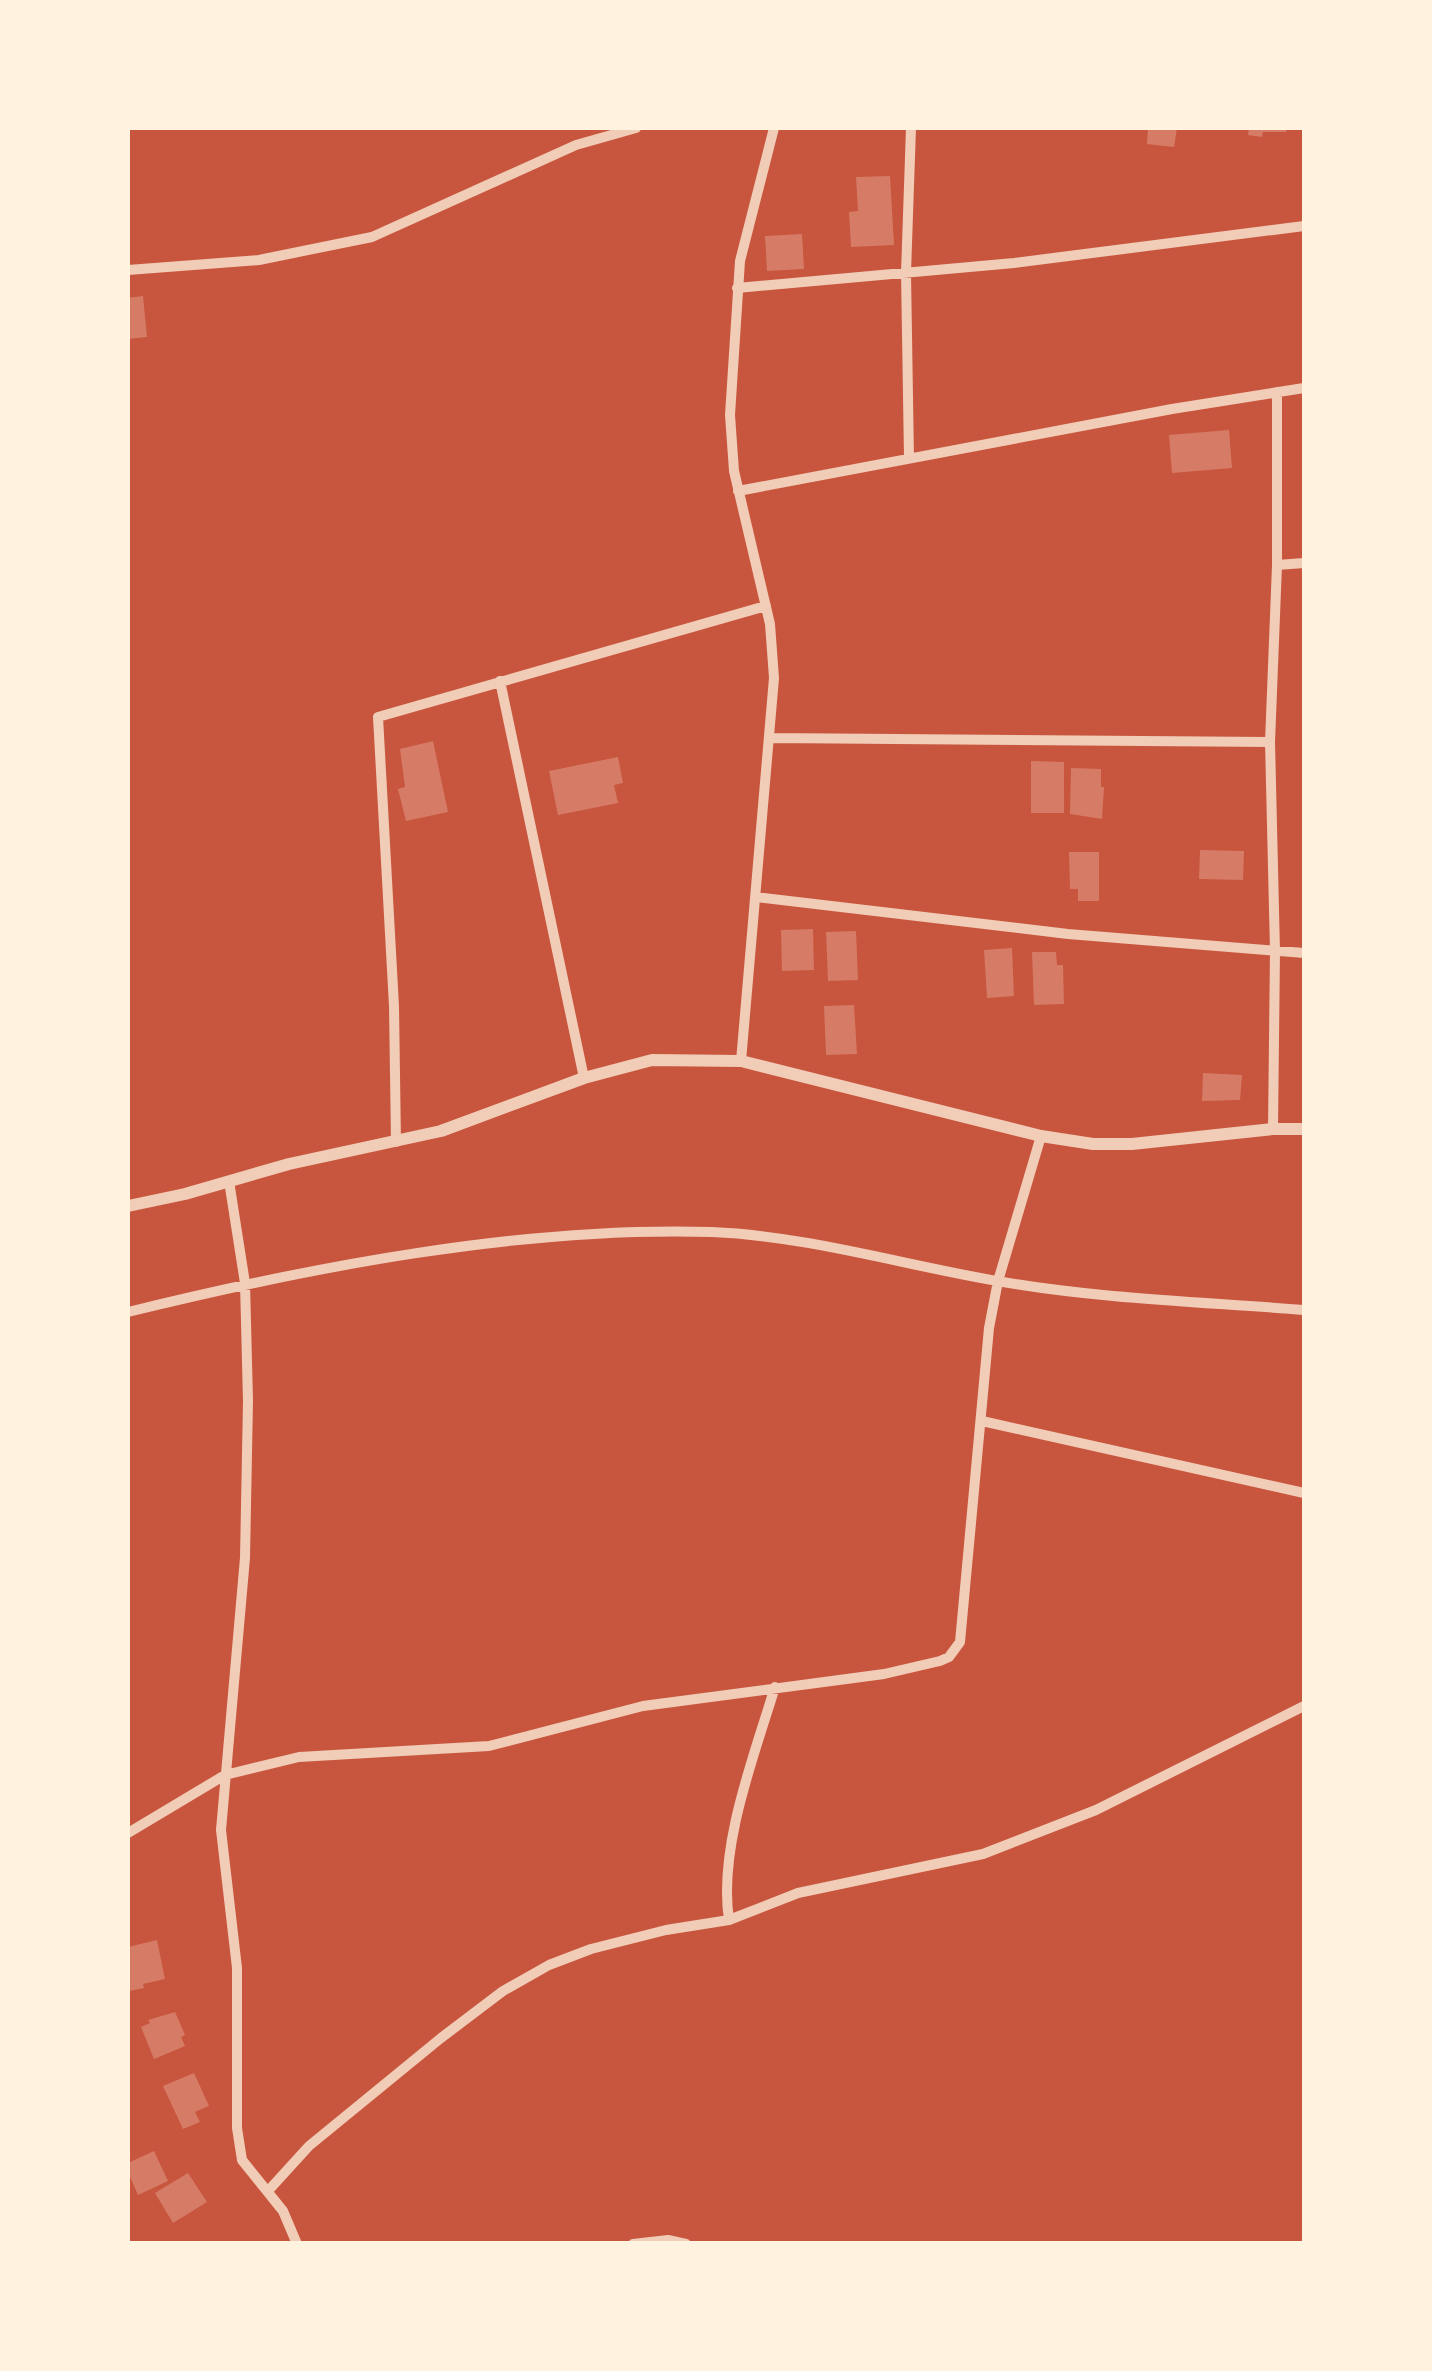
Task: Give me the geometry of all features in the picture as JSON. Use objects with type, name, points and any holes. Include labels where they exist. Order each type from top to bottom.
[{"type":"street","points":[[128,270],[258,260],[372,237],[576,145],[623,128],[636,128]]},
{"type":"street","points":[[742,1062],[772,738],[774,652],[738,491],[730,426],[738,288],[746,231],[774,128]]},
{"type":"street","points":[[909,458],[906,274],[911,128]]},
{"type":"street","points":[[738,288],[1014,263],[1304,226]]},
{"type":"street","points":[[738,491],[1304,388]]},
{"type":"street","points":[[1273,1129],[1276,951],[1270,742],[1278,392]]},
{"type":"street","points":[[1277,565],[1304,563]]},
{"type":"street","points":[[396,1142],[394,1006],[378,717],[766,606]]},
{"type":"street","points":[[500,681],[584,1078]]},
{"type":"street","points":[[772,738],[1270,742]]},
{"type":"street","points":[[756,897],[1068,934],[1304,953]]},
{"type":"street","points":[[128,1206],[288,1164],[441,1131],[584,1078],[652,1060],[742,1062],[1041,1136],[1110,1145],[1304,1129]]},
{"type":"street","points":[[128,1833],[225,1775],[317,1754],[489,1746],[618,1710],[924,1666],[949,1657],[957,1649],[962,1631],[989,1328],[998,1281],[1041,1136]]},
{"type":"street","points":[[229,1181],[245,1283],[248,1401],[245,1558],[221,1830],[237,1968],[238,2144],[242,2160],[283,2210],[297,2244]]},
{"type":"street","points":[[128,1312],[245,1283],[489,1245],[668,1232],[714,1232],[778,1240],[1074,1292],[1304,1310]]},
{"type":"street","points":[[982,1422],[1304,1493]]},
{"type":"street","points":[[729,1920],[729,1866],[753,1760],[775,1687]]},
{"type":"street","points":[[268,2191],[309,2146],[504,1992],[549,1966],[666,1930],[729,1920],[798,1893],[983,1854],[1096,1810],[1304,1706]]},
{"type":"street","points":[[633,2244],[668,2240],[686,2244]]},
{"type":"building","points":[[1148,128],[1177,128],[1174,147],[1147,144]]},
{"type":"building","points":[[1249,128],[1287,128],[1286,132],[1263,132],[1262,137],[1248,135]]},
{"type":"building","points":[[890,176],[894,245],[851,247],[849,212],[858,211],[856,177]]},
{"type":"building","points":[[802,234],[804,269],[767,271],[765,236]]},
{"type":"building","points":[[143,296],[147,337],[128,339],[128,298]]},
{"type":"building","points":[[1229,430],[1232,468],[1172,473],[1169,435]]},
{"type":"building","points":[[433,741],[448,812],[406,821],[398,789],[405,787],[400,749]]},
{"type":"building","points":[[618,757],[623,783],[614,785],[618,803],[558,815],[549,771]]},
{"type":"building","points":[[1031,761],[1064,762],[1064,813],[1031,813]]},
{"type":"building","points":[[1071,768],[1101,769],[1102,819],[1070,814]]},
{"type":"building","points":[[1200,850],[1244,851],[1243,880],[1199,879]]},
{"type":"building","points":[[1069,852],[1099,852],[1099,901],[1078,901],[1078,889],[1070,889]]},
{"type":"building","points":[[813,929],[814,970],[782,971],[781,930]]},
{"type":"building","points":[[856,931],[858,980],[828,981],[826,932]]},
{"type":"building","points":[[1012,948],[1014,996],[987,998],[984,950]]},
{"type":"building","points":[[1032,952],[1056,952],[1057,965],[1063,965],[1064,1004],[1034,1005]]},
{"type":"building","points":[[854,1005],[857,1054],[826,1055],[824,1006]]},
{"type":"building","points":[[1203,1073],[1242,1075],[1240,1100],[1202,1101]]},
{"type":"building","points":[[157,1940],[165,1979],[129,1991],[128,1947]]},
{"type":"building","points":[[175,2012],[185,2035],[181,2037],[185,2046],[154,2059],[141,2027],[150,2023],[148,2020]]},
{"type":"building","points":[[194,2073],[209,2106],[195,2112],[200,2122],[183,2129],[163,2086]]},
{"type":"building","points":[[154,2151],[168,2181],[138,2195],[128,2163]]},
{"type":"building","points":[[188,2173],[207,2202],[173,2223],[155,2193]]}]
